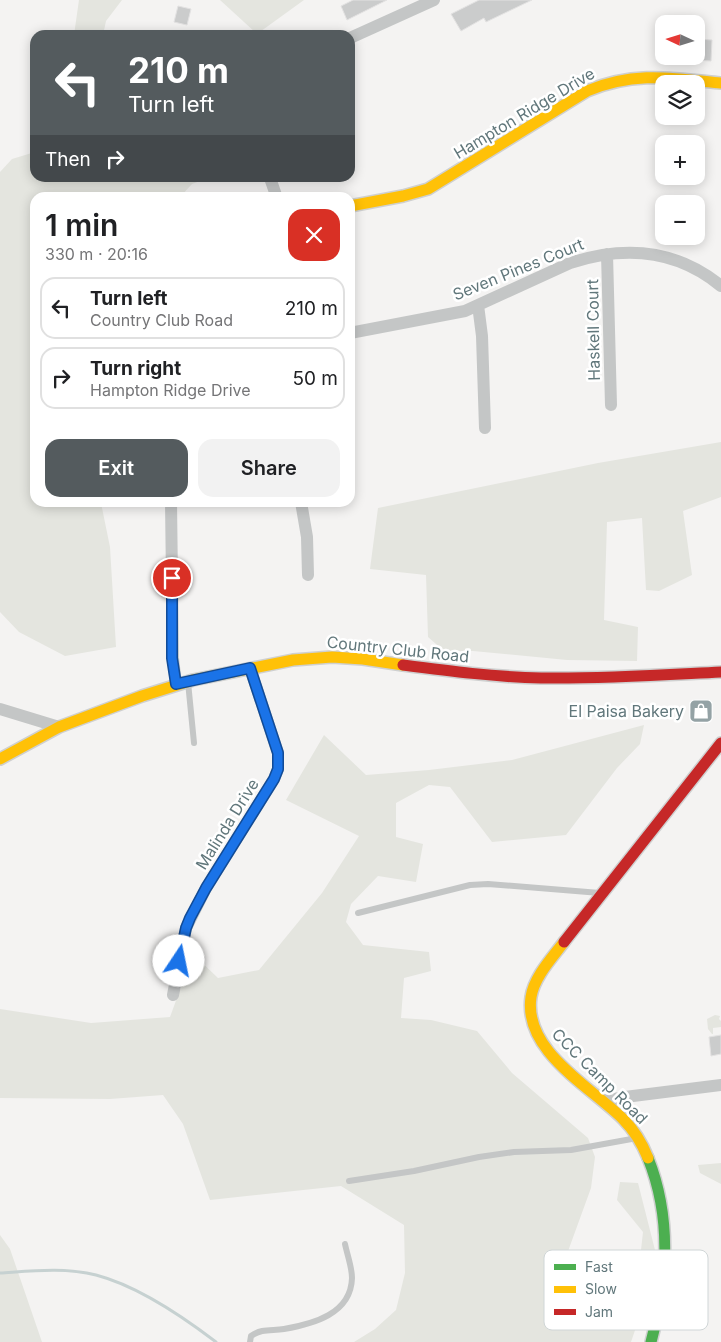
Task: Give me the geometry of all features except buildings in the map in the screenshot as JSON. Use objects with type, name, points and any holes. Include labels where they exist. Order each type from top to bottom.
[{"type":"street","points":[[355,36],[434,0]]},
{"type":"street","name":"Hampton Ridge Drive","points":[[355,205],[428,189],[587,91],[610,80],[634,76],[721,83]]},
{"type":"street","name":"Seven Pines Court","points":[[355,332],[465,310],[570,263],[588,257],[607,254],[660,255],[678,260],[694,267],[721,286]]},
{"type":"street","name":"Haskell Court","points":[[607,254],[611,405]]},
{"type":"street","points":[[478,305],[482,336],[485,428]]},
{"type":"street","points":[[171,507],[172,658],[182,683]]},
{"type":"street","points":[[302,507],[307,537],[308,575]]},
{"type":"street","name":"Country Club Road","points":[[0,759],[59,727],[182,683],[293,660],[332,657],[363,659],[457,672],[539,678],[612,678],[721,672]]},
{"type":"street","name":"Malinda Drive","points":[[173,995],[186,928],[190,918],[206,888],[274,779],[278,769],[279,758],[276,744],[250,668]]},
{"type":"street","points":[[0,709],[59,727]]},
{"type":"street","name":"CCC Camp Road","points":[[666,1250],[666,1237],[660,1198],[652,1167],[638,1138],[624,1120],[547,1050],[534,1030],[530,1009],[532,995],[543,971],[601,893],[721,743]]},
{"type":"street","points":[[604,1101],[721,1085]]},
{"type":"lane","points":[[182,683],[194,743]]},
{"type":"lane","points":[[358,912],[470,885],[488,884],[601,893]]},
{"type":"lane","points":[[349,1182],[479,1157],[514,1152],[571,1150],[638,1138]]},
{"type":"lane","points":[[250,1342],[251,1336],[261,1330],[281,1329],[316,1321],[329,1315],[346,1301],[351,1289],[352,1276],[345,1244]]},
{"type":"shaded area","points":[[79,0],[122,0],[106,21],[104,30],[75,30]]},
{"type":"shaded area","points":[[220,0],[304,0],[263,30],[253,30]]},
{"type":"shaded area","points":[[30,154],[30,182],[197,182],[192,184],[185,192],[30,192],[30,507],[102,507],[110,547],[116,647],[65,656],[19,632],[0,612],[0,172],[12,159]]},
{"type":"shaded area","points":[[721,442],[721,497],[683,511],[692,575],[659,591],[646,590],[642,518],[607,522],[604,620],[638,627],[637,661],[567,660],[473,651],[444,651],[428,637],[426,575],[370,569],[378,508],[598,463]]},
{"type":"shaded area","points":[[644,725],[640,744],[617,768],[566,835],[492,842],[450,787],[429,785],[396,803],[396,837],[423,844],[416,882],[378,876],[351,904],[346,922],[363,945],[429,952],[431,971],[404,978],[401,1018],[431,1020],[477,1031],[512,1073],[588,1138],[595,1157],[591,1188],[568,1250],[544,1250],[544,1330],[635,1330],[631,1342],[354,1342],[375,1329],[396,1310],[405,1273],[404,1225],[341,1186],[210,1200],[183,1124],[163,1095],[110,1099],[0,1098],[0,1009],[91,1023],[170,1017],[193,954],[218,978],[259,970],[322,893],[359,836],[286,800],[324,735],[366,775],[512,760]]},
{"type":"shaded area","points":[[715,1015],[720,1016],[721,1027],[713,1028],[712,1034],[708,1029],[707,1019]]},
{"type":"shaded area","points":[[721,1163],[721,1184],[700,1173],[698,1165]]},
{"type":"shaded area","points":[[620,1182],[638,1183],[655,1250],[641,1250],[643,1232],[617,1200]]},
{"type":"shaded area","points":[[0,1235],[10,1249],[42,1342],[0,1342]]},
{"type":"waterway","points":[[0,1273],[48,1270],[72,1271],[112,1280],[128,1286],[159,1303],[216,1342]]},
{"type":"traffic: fast","points":[[648,1158],[661,1203],[665,1250]]},
{"type":"traffic: fast","points":[[651,1342],[654,1330]]},
{"type":"traffic: slow","points":[[355,205],[428,189],[587,91],[604,85],[637,78],[686,79],[721,83]]},
{"type":"traffic: slow","points":[[0,759],[59,727],[142,696],[193,680],[293,660],[332,657],[403,665]]},
{"type":"traffic: slow","points":[[564,942],[536,982],[531,997],[531,1016],[538,1034],[548,1051],[578,1081],[627,1123],[648,1158]]},
{"type":"traffic: jam","points":[[403,665],[489,675],[541,678],[721,672]]},
{"type":"traffic: jam","points":[[564,942],[721,743]]},
{"type":"place","name":"El Paisa Bakery","points":[[701,711]]},
{"type":"route","points":[[172,578],[172,658],[176,684],[250,668],[279,758],[278,769],[274,779],[206,888],[190,918],[179,961]]}]
